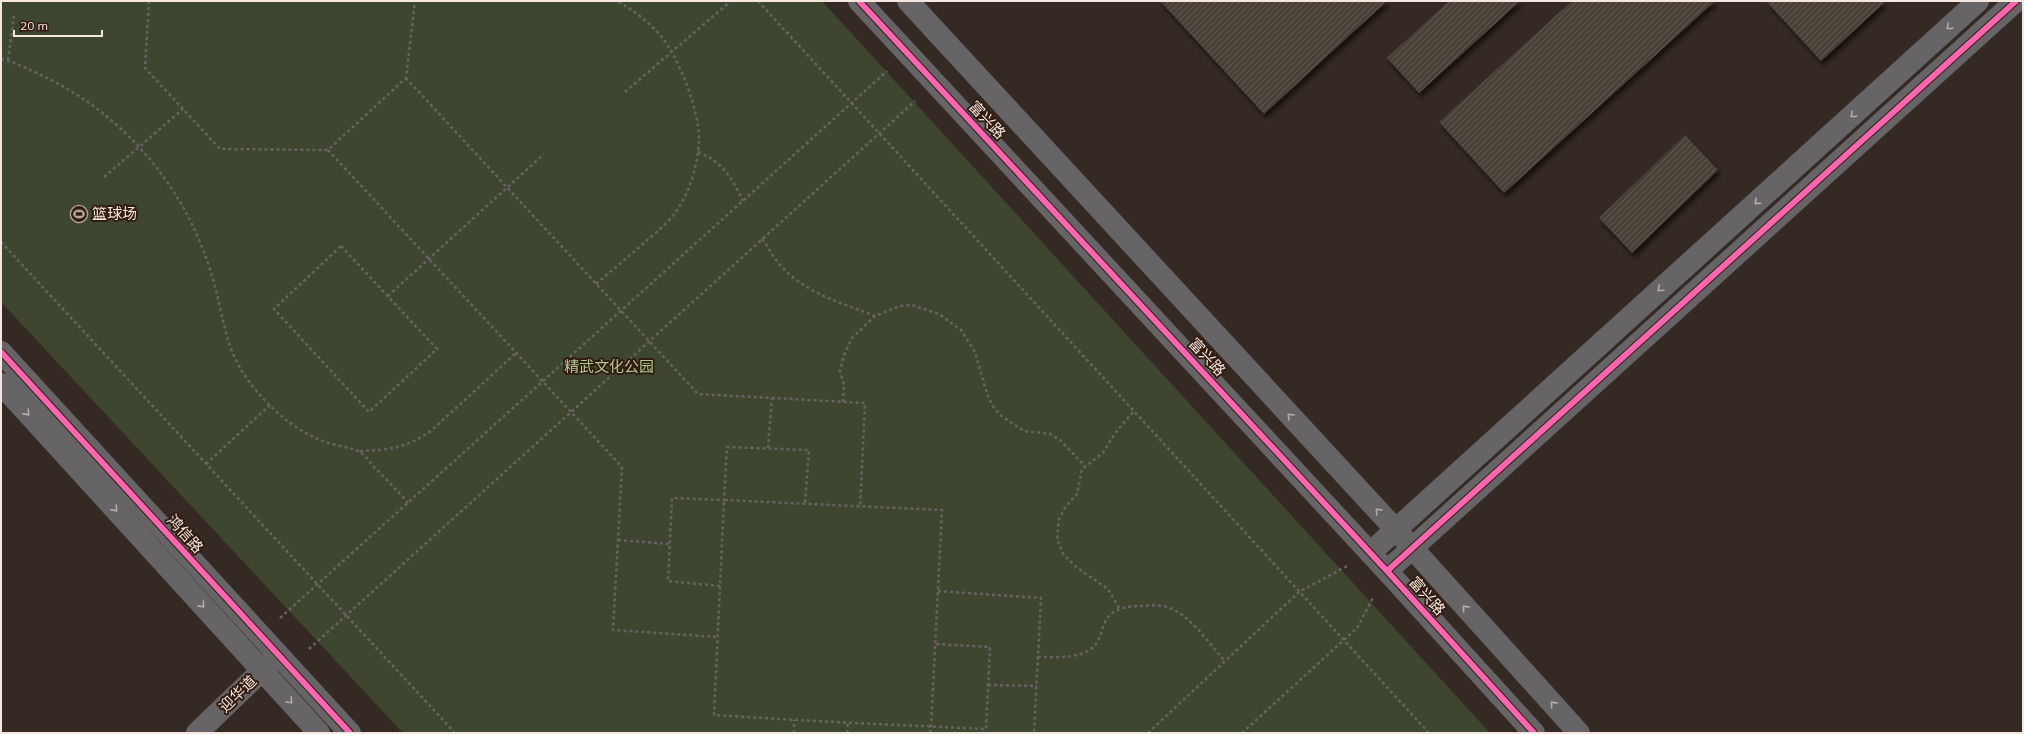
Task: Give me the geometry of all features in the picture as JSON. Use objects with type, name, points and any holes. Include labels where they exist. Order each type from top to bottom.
[{"type":"street","name":"富兴路","points":[[859,1],[1387,571],[1534,733]]},
{"type":"street","name":"富兴路","points":[[908,1],[1396,530],[1412,550],[1579,733]]},
{"type":"street","points":[[1370,553],[1978,1]]},
{"type":"street","points":[[1387,571],[1412,550],[2016,1]]},
{"type":"street","name":"鸿信路","points":[[1,352],[350,733]]},
{"type":"street","points":[[1,384],[319,733]]},
{"type":"street","name":"迎华道","points":[[196,733],[262,671],[284,661]]},
{"type":"path","points":[[149,1],[145,68],[220,149],[328,150],[406,78],[415,1]]},
{"type":"path","points":[[596,284],[664,225],[675,213],[685,197],[698,152],[699,137],[692,103],[681,68],[661,36],[647,22],[618,1]]},
{"type":"path","points":[[625,92],[731,1]]},
{"type":"path","points":[[758,1],[1429,733]]},
{"type":"path","points":[[8,60],[14,16]]},
{"type":"path","points":[[261,636],[907,52]]},
{"type":"path","points":[[1,59],[8,60],[57,83],[83,99],[113,122],[139,147],[170,184],[188,216],[212,276],[224,331],[231,350],[248,380],[270,405],[308,435],[341,448],[359,451],[399,448],[417,441],[432,430],[516,353]]},
{"type":"path","points":[[406,78],[698,394],[865,403],[860,508]]},
{"type":"path","points":[[284,661],[346,615],[935,83]]},
{"type":"path","points":[[104,177],[183,109]]},
{"type":"path","points":[[328,150],[622,468],[613,630],[718,637]]},
{"type":"path","points":[[698,152],[711,157],[721,166],[732,180],[742,200]]},
{"type":"path","points":[[388,296],[544,154]]},
{"type":"path","points":[[762,239],[781,266],[796,281],[811,291],[875,316]]},
{"type":"path","points":[[1,242],[455,733]]},
{"type":"path","points":[[341,246],[388,296],[437,349],[369,412],[274,309],[341,246]]},
{"type":"path","points":[[843,402],[844,385],[840,371],[844,355],[852,338],[875,316],[900,306],[912,305],[939,314],[950,320],[970,341],[980,365],[987,394],[992,405],[1000,415],[1024,431],[1050,434],[1060,440],[1085,466]]},
{"type":"path","points":[[768,448],[772,398]]},
{"type":"path","points":[[206,464],[270,405]]},
{"type":"path","points":[[1119,608],[1108,589],[1076,567],[1063,554],[1056,538],[1059,518],[1066,506],[1077,494],[1082,469],[1103,453],[1115,433],[1134,411]]},
{"type":"path","points":[[805,504],[809,450],[727,447],[714,715],[986,729],[990,647],[935,644]]},
{"type":"path","points":[[359,451],[408,503]]},
{"type":"path","points":[[720,586],[668,581],[672,498],[860,508],[942,510],[930,733]]},
{"type":"path","points":[[618,540],[670,544]]},
{"type":"path","points":[[1148,733],[1299,592],[1370,553]]},
{"type":"path","points":[[1242,733],[1357,628],[1387,571]]},
{"type":"path","points":[[938,592],[1042,598],[1034,733]]},
{"type":"path","points":[[1038,657],[1068,657],[1086,651],[1097,642],[1108,617],[1119,608],[1136,606],[1167,607],[1190,623],[1225,661]]},
{"type":"path","points":[[988,685],[1037,686]]},
{"type":"path","points":[[794,720],[794,733]]},
{"type":"path","points":[[847,733],[848,723]]},
{"type":"green space","name":"精武文化公园","points":[[1,1],[822,1],[1490,733],[403,733],[1,302]]},
{"type":"building","points":[[1160,1],[1387,1],[1264,114]]},
{"type":"building","points":[[1449,1],[1520,1],[1419,93],[1387,58]]},
{"type":"building","points":[[1572,1],[1715,1],[1504,193],[1439,122]]},
{"type":"building","points":[[1766,1],[1882,1],[1884,3],[1821,61]]},
{"type":"building","points":[[1685,135],[1718,170],[1632,253],[1599,218]]},
{"type":"cycle path","points":[[859,1],[1387,571],[1534,733]]},
{"type":"cycle path","points":[[1387,571],[2016,1]]},
{"type":"cycle path","points":[[1,352],[350,733]]},
{"type":"place","name":"篮球场","points":[[79,214]]}]
